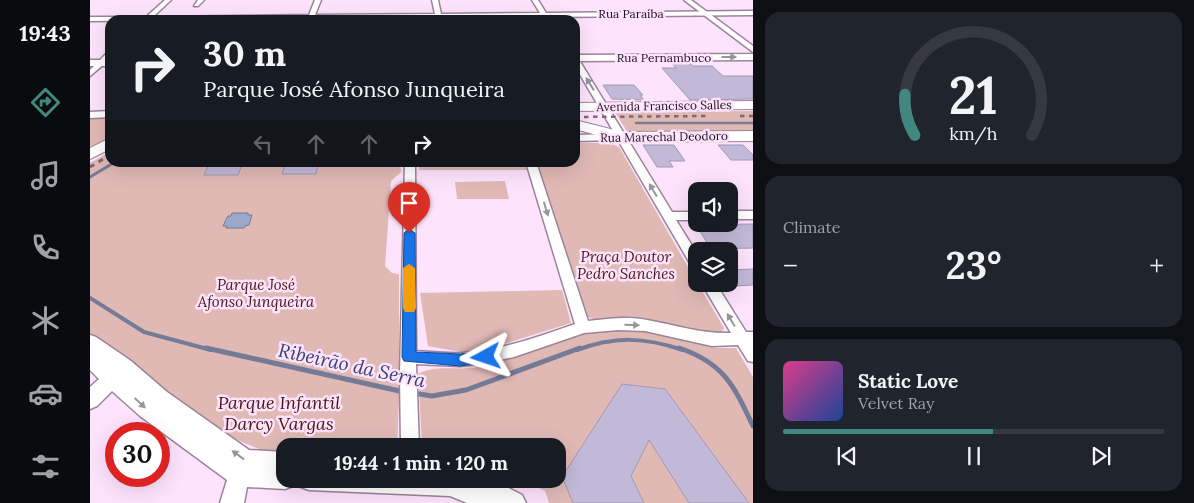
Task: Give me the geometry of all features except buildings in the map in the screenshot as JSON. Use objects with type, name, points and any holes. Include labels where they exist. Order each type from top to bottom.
[{"type":"main road","name":"Avenida Francisco Salles","points":[[580,107],[753,105]]},
{"type":"main road","name":"Avenida Francisco Salles","points":[[580,125],[621,137]]},
{"type":"main road","name":"Rua Marechal Deodoro","points":[[621,137],[753,136]]},
{"type":"main road","points":[[90,154],[105,146]]},
{"type":"main road","points":[[90,160],[105,152]]},
{"type":"street","points":[[152,15],[168,0]]},
{"type":"street","points":[[312,15],[318,0]]},
{"type":"street","points":[[435,0],[438,15]]},
{"type":"street","points":[[535,0],[543,15]]},
{"type":"street","points":[[688,0],[753,50]]},
{"type":"street","name":"Rua Paraíba","points":[[580,17],[753,13]]},
{"type":"street","name":"Rua Paraíba","points":[[90,19],[105,19]]},
{"type":"street","name":"Rua Pernambuco","points":[[580,59],[753,57]]},
{"type":"street","points":[[90,63],[105,63]]},
{"type":"street","points":[[90,74],[105,64]]},
{"type":"street","points":[[580,67],[688,248]]},
{"type":"street","points":[[90,115],[105,114]]},
{"type":"street","name":"Rua Marechal Deodoro","points":[[580,138],[621,137]]},
{"type":"street","points":[[410,167],[408,374],[410,438]]},
{"type":"street","points":[[533,167],[583,327]]},
{"type":"street","points":[[738,215],[753,215]]},
{"type":"street","points":[[669,216],[688,216]]},
{"type":"street","points":[[715,292],[748,338],[753,356]]},
{"type":"street","points":[[409,357],[460,360],[486,357],[514,351],[583,327],[618,324],[645,325],[712,340],[748,338]]},
{"type":"street","points":[[90,342],[118,372],[147,410],[239,475],[276,477]]},
{"type":"street","points":[[90,359],[118,372],[160,398],[245,460],[276,462]]},
{"type":"street","points":[[90,400],[118,372]]},
{"type":"street","points":[[232,503],[239,475]]},
{"type":"street","points":[[458,488],[489,503]]},
{"type":"street","points":[[486,488],[514,503]]},
{"type":"green space","points":[[753,111],[753,132],[628,133],[615,112]]},
{"type":"green space","points":[[90,118],[105,118],[105,142],[90,149]]},
{"type":"green space","name":"Praça Doutor Pedro Sanches","points":[[580,143],[610,143],[619,147],[688,267],[688,292],[703,292],[724,328],[720,336],[700,333],[650,320],[597,320],[587,316],[537,167],[580,167]]},
{"type":"green space","name":"Parque José Afonso Junqueira","points":[[105,155],[105,167],[400,167],[401,172],[391,181],[385,266],[392,273],[399,274],[397,438],[276,438],[276,456],[230,437],[90,335],[90,163]]},
{"type":"green space","points":[[419,167],[527,167],[528,170],[419,170]]},
{"type":"green space","points":[[505,181],[509,199],[457,199],[455,182]]},
{"type":"green space","points":[[562,290],[571,323],[472,354],[428,346],[420,293]]},
{"type":"green space","points":[[643,330],[716,348],[736,348],[753,377],[753,503],[549,503],[545,491],[539,488],[566,488],[566,438],[422,438],[418,374],[440,368],[478,367],[577,335]]},
{"type":"water","points":[[232,213],[248,213],[248,215],[252,215],[249,225],[244,228],[226,228],[227,226],[223,226],[228,216],[231,216]]},
{"type":"waterway","points":[[636,123],[753,123]]},
{"type":"waterway","points":[[90,177],[107,167]]},
{"type":"waterway","name":"Ribeirão da Serra","points":[[90,298],[144,332],[211,350]]},
{"type":"waterway","name":"Ribeirão da Serra","points":[[577,350],[617,340],[642,341],[683,350]]},
{"type":"waterway","name":"Ribeirão da Serra","points":[[206,348],[404,392]]},
{"type":"waterway","name":"Ribeirão da Serra","points":[[413,393],[432,396],[466,390],[580,348]]},
{"type":"waterway","name":"Ribeirão da Serra","points":[[679,348],[707,361],[726,378],[740,399],[753,426]]},
{"type":"railway","points":[[580,117],[708,116]]},
{"type":"railway","points":[[740,116],[753,116]]},
{"type":"railway","points":[[90,167],[105,158]]},
{"type":"slow traffic","points":[[409,268],[410,308]]},
{"type":"route","points":[[409,233],[409,357],[460,360],[486,357]]},
{"type":"park label","name":"Parque Infantil Darcy Vargas","points":[[279,413]]}]
